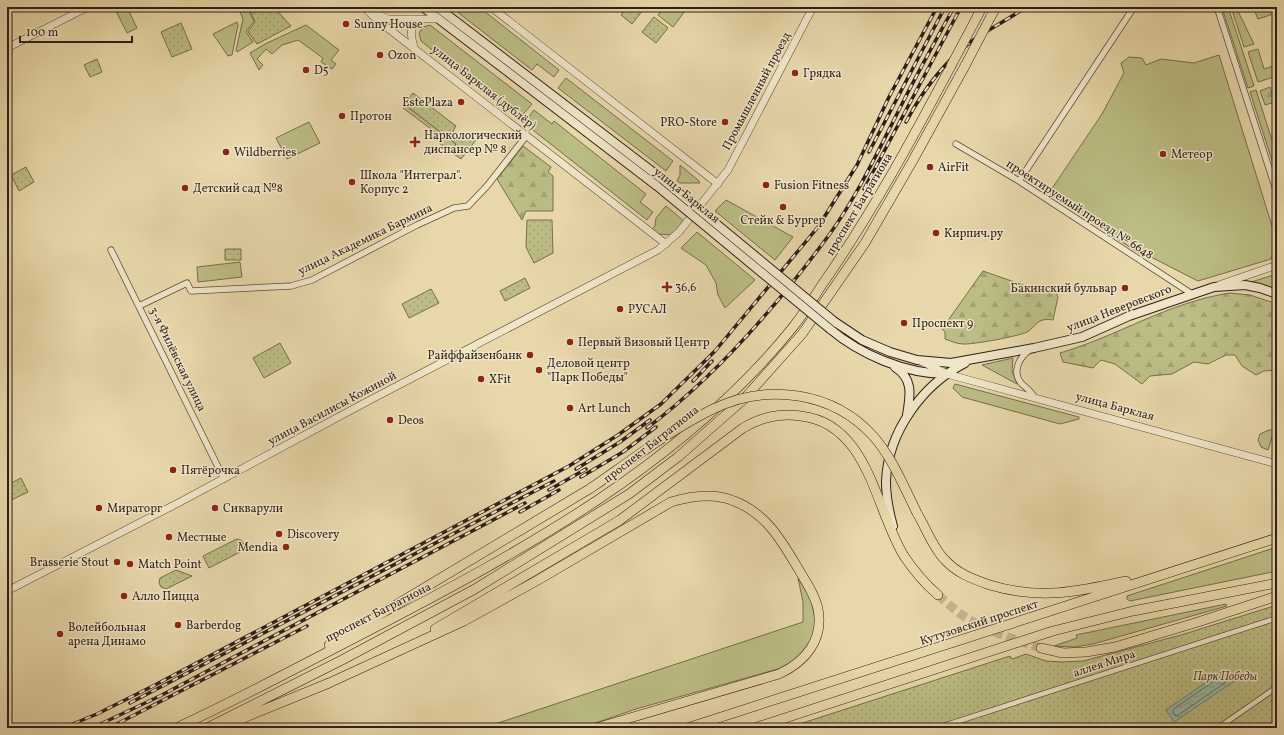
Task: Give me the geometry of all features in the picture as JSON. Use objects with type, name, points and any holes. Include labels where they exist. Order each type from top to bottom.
[{"type":"main road","name":"улица Барклая","points":[[423,7],[657,186],[830,329],[857,348],[882,360],[920,372],[947,374]]},
{"type":"main road","name":"улица Барклая","points":[[437,7],[662,179],[851,334],[876,347],[918,360]]},
{"type":"main road","name":"проспект Багратиона","points":[[176,728],[270,682],[470,578],[622,485],[670,447],[736,389],[794,326],[855,237],[903,156],[982,7]]},
{"type":"main road","name":"проспект Багратиона","points":[[207,728],[342,660],[475,589],[629,494],[678,457],[744,399],[802,334],[865,243],[912,162],[996,7]]},
{"type":"main road","points":[[1214,287],[1245,285],[1277,294]]},
{"type":"main road","name":"улица Неверовского","points":[[918,360],[944,363],[967,361],[1082,337],[1130,316],[1214,287]]},
{"type":"main road","points":[[882,360],[902,371],[907,378],[910,391],[907,416]]},
{"type":"main road","points":[[895,536],[886,481],[889,456],[894,440],[907,416],[933,386],[947,374],[967,361]]},
{"type":"main road","points":[[270,682],[391,607],[591,488],[656,443],[713,409],[735,400],[756,396],[778,394],[805,396],[833,405],[857,421],[874,437],[893,465],[938,552],[968,578],[1016,592],[1038,594],[1065,592],[1176,570]]},
{"type":"main road","points":[[395,652],[620,520],[743,428],[758,419],[774,415],[791,414],[808,416],[824,422],[847,440],[865,466],[904,555],[916,572],[938,595]]},
{"type":"main road","points":[[219,728],[329,683],[464,621],[538,580],[671,502],[685,498],[716,497],[733,500],[760,515],[774,530],[784,545],[810,590],[818,608],[818,634],[812,648],[803,659],[792,668],[779,674],[596,728]]},
{"type":"main road","name":"Кутузовский проспект","points":[[688,728],[1277,538]]},
{"type":"main road","points":[[754,728],[1061,629],[1133,611],[1277,583]]},
{"type":"main road","points":[[1041,648],[1063,653],[1086,652],[1115,647],[1277,596]]},
{"type":"street","points":[[7,48],[88,7]]},
{"type":"street","points":[[365,7],[388,19],[438,18]]},
{"type":"street","name":"улица Барклая (дублёр)","points":[[365,7],[376,19],[527,134],[666,244]]},
{"type":"street","points":[[443,7],[451,18]]},
{"type":"street","points":[[491,7],[718,184]]},
{"type":"street","name":"Промышленный проезд","points":[[666,244],[679,232],[728,170],[812,7]]},
{"type":"street","points":[[1019,181],[1134,7]]},
{"type":"street","points":[[1217,7],[1277,193]]},
{"type":"street","points":[[414,47],[411,29],[417,19]]},
{"type":"street","name":"улица Академика Бармина","points":[[139,306],[187,283],[191,291],[291,286],[312,280],[417,225],[454,208],[468,206],[487,186],[527,134]]},
{"type":"street","name":"проектируемый проезд № 6648","points":[[956,144],[1019,181],[1192,294]]},
{"type":"street","name":"улица Василисы Кожиной","points":[[7,591],[224,479],[370,400],[618,272],[650,255],[666,244]]},
{"type":"street","name":"3-я Филёвская улица","points":[[111,250],[224,479]]},
{"type":"street","name":"улица Неверовского","points":[[1214,287],[1277,265]]},
{"type":"street","points":[[1034,348],[1022,357],[1017,372],[1022,383],[1034,397]]},
{"type":"street","name":"улица Барклая","points":[[918,360],[947,374],[1277,464]]},
{"type":"street","name":"аллея Мира","points":[[937,728],[1277,618]]},
{"type":"street","points":[[1218,728],[1277,687]]},
{"type":"green space","points":[[114,7],[127,7],[137,28],[127,33]]},
{"type":"green space","points":[[238,7],[247,7],[254,21],[246,32],[253,42],[237,52],[236,50],[243,19]]},
{"type":"green space","points":[[248,7],[274,7],[291,26],[257,44],[248,32],[255,22]]},
{"type":"green space","points":[[451,7],[479,7],[559,70],[554,77],[537,64],[532,70]]},
{"type":"green space","points":[[627,7],[639,7],[643,10],[632,24],[621,15]]},
{"type":"green space","points":[[664,7],[679,7],[685,11],[673,27],[658,15]]},
{"type":"green space","points":[[1228,7],[1254,86],[1248,88],[1222,8]]},
{"type":"green space","points":[[1231,7],[1236,7],[1254,44],[1244,47]]},
{"type":"green space","points":[[1270,7],[1277,7],[1277,24],[1273,14],[1258,19],[1255,12]]},
{"type":"green space","points":[[654,17],[668,28],[656,43],[642,32]]},
{"type":"green space","points":[[237,22],[238,25],[232,55],[228,56],[213,34]]},
{"type":"green space","points":[[181,23],[192,49],[172,57],[161,32]]},
{"type":"green space","points":[[306,25],[339,50],[331,60],[336,64],[332,69],[321,62],[323,58],[298,40],[282,45],[272,54],[266,49],[257,59],[263,65],[259,70],[250,53],[267,43]]},
{"type":"green space","points":[[430,25],[532,104],[519,119],[421,41],[419,33],[423,27]]},
{"type":"green space","points":[[1258,49],[1264,69],[1277,65],[1277,76],[1258,82],[1248,52]]},
{"type":"green space","name":"Метеор","points":[[1219,55],[1277,242],[1271,259],[1198,281],[1143,253],[1140,254],[1049,193],[1102,114],[1124,73],[1121,63],[1129,57],[1142,58],[1146,65],[1161,59],[1194,63]]},
{"type":"green space","points":[[97,59],[102,72],[90,77],[84,65]]},
{"type":"green space","points":[[566,78],[673,161],[666,171],[558,88]]},
{"type":"green space","points":[[1270,87],[1275,102],[1265,105],[1260,91]]},
{"type":"green space","points":[[1256,90],[1277,156],[1277,176],[1250,92]]},
{"type":"green space","points":[[413,93],[456,126],[453,131],[461,137],[465,132],[476,140],[461,159],[451,152],[456,144],[404,104]]},
{"type":"green space","points":[[405,105],[456,144],[451,152],[439,143],[443,138],[403,108]]},
{"type":"green space","points":[[534,110],[552,124],[554,121],[646,194],[640,202],[653,212],[647,220],[524,123]]},
{"type":"green space","points":[[309,122],[320,143],[287,159],[276,138]]},
{"type":"green space","points":[[523,146],[551,167],[548,172],[553,176],[553,211],[526,211],[522,220],[497,179]]},
{"type":"green space","points":[[680,165],[700,183],[680,183],[677,181],[680,175]]},
{"type":"green space","points":[[26,167],[34,182],[19,191],[11,175]]},
{"type":"green space","points":[[726,200],[793,237],[775,260],[715,211]]},
{"type":"green space","points":[[666,206],[684,221],[672,235],[658,234],[651,230],[655,226],[656,218]]},
{"type":"green space","points":[[527,220],[552,220],[553,253],[534,263],[526,247]]},
{"type":"green space","points":[[697,232],[755,280],[725,308],[718,295],[716,283],[706,265],[681,248]]},
{"type":"green space","points":[[225,249],[241,249],[241,260],[225,260]]},
{"type":"green space","points":[[240,262],[242,277],[198,282],[197,267]]},
{"type":"green space","points":[[983,271],[1023,285],[1054,289],[1058,297],[1053,320],[1048,319],[1040,321],[1023,334],[995,340],[963,344],[945,339],[945,332],[942,329]]},
{"type":"green space","points":[[1277,274],[1277,290],[1251,282]]},
{"type":"green space","points":[[525,278],[530,288],[505,301],[500,291]]},
{"type":"green space","points":[[431,289],[439,303],[409,318],[402,304]]},
{"type":"green space","points":[[1230,293],[1250,295],[1277,304],[1277,370],[1264,371],[1256,375],[1242,366],[1235,355],[1226,355],[1208,364],[1194,362],[1172,374],[1150,376],[1142,384],[1115,364],[1101,360],[1093,368],[1063,362],[1060,353],[1102,338],[1165,311],[1208,297]]},
{"type":"green space","points":[[280,343],[291,363],[264,378],[253,358]]},
{"type":"green space","points":[[1013,358],[1012,371],[1017,384],[982,365]]},
{"type":"green space","points":[[955,384],[1079,417],[1079,419],[1060,424],[962,397],[953,388]]},
{"type":"green space","points":[[1269,430],[1274,430],[1268,450],[1261,447],[1258,440],[1260,434]]},
{"type":"green space","points":[[21,478],[28,492],[7,502],[7,485]]},
{"type":"green space","points":[[237,539],[241,540],[244,544],[242,551],[209,568],[203,556]]},
{"type":"green space","points":[[1277,547],[1277,571],[1130,601],[1127,599],[1127,596]]},
{"type":"green space","points":[[176,570],[192,576],[166,589],[161,587],[159,583],[160,578]]},
{"type":"green space","points":[[798,578],[811,599],[815,619],[815,631],[806,651],[785,667],[636,709],[581,728],[483,728],[803,622],[803,602]]},
{"type":"green space","points":[[1226,604],[1227,606],[1093,644],[1074,647],[1054,646],[1077,638],[1076,635]]},
{"type":"green space","name":"Парк Победы","points":[[1277,605],[1277,728],[787,728],[1010,656],[1012,659],[1026,654],[1046,661],[1083,661],[1181,635]]},
{"type":"water","points":[[1224,670],[1233,682],[1174,722],[1166,710]]},
{"type":"tunnel","points":[[938,595],[962,615],[980,626],[1041,648]]},
{"type":"railway","points":[[63,728],[97,714],[155,685],[569,466],[618,435],[661,404],[715,351],[818,227],[857,165],[889,97],[937,7]]},
{"type":"railway","points":[[869,152],[945,7]]},
{"type":"railway","points":[[647,428],[697,386],[745,338],[810,261],[840,220],[859,188],[954,7]]},
{"type":"railway","points":[[864,189],[961,7]]},
{"type":"railway","points":[[906,122],[927,88],[943,68],[962,49],[985,32],[1026,7]]},
{"type":"railway","points":[[693,381],[712,361]]},
{"type":"railway","points":[[576,469],[620,442],[650,420]]},
{"type":"railway","points":[[581,477],[623,452],[656,427]]},
{"type":"railway","points":[[549,490],[586,469]]},
{"type":"railway","points":[[130,703],[554,481]]},
{"type":"railway","points":[[520,512],[559,490]]},
{"type":"railway","points":[[92,728],[160,696],[525,503]]},
{"type":"railway","points":[[109,728],[307,626]]},
{"type":"place","name":"Sunny House","points":[[346,24]]},
{"type":"place","name":"Ozon","points":[[380,55]]},
{"type":"place","name":"D5","points":[[306,70]]},
{"type":"place","name":"Грядка","points":[[795,73]]},
{"type":"place","name":"EstePlaza","points":[[461,102]]},
{"type":"place","name":"Протон","points":[[342,116]]},
{"type":"place","name":"PRO-Store","points":[[725,122]]},
{"type":"place","name":"Наркологический диспансер № 8","points":[[415,142]]},
{"type":"place","name":"Wildberries","points":[[226,152]]},
{"type":"place","name":"Метеор","points":[[1163,154]]},
{"type":"place","name":"AirFit","points":[[930,167]]},
{"type":"place","name":"Школа \"Интеграл\". Корпус 2","points":[[352,182]]},
{"type":"place","name":"Fusion Fitness","points":[[766,185]]},
{"type":"place","name":"Детский сад №8","points":[[185,188]]},
{"type":"place","name":"Стейк & Бургер","points":[[783,207]]},
{"type":"place","name":"Кирпич.ру","points":[[936,233]]},
{"type":"place","name":"36,6","points":[[667,287]]},
{"type":"place","name":"Бакинский бульвар","points":[[1125,288]]},
{"type":"place","name":"РУСАЛ","points":[[620,309]]},
{"type":"place","name":"Проспект 9","points":[[904,323]]},
{"type":"place","name":"Первый Визовый Центр","points":[[570,342]]},
{"type":"place","name":"Райффайзенбанк","points":[[530,355]]},
{"type":"place","name":"Деловой центр \"Парк Победы\"","points":[[539,370]]},
{"type":"place","name":"XFit","points":[[481,379]]},
{"type":"place","name":"Art Lunch","points":[[570,408]]},
{"type":"place","name":"Deos","points":[[390,420]]},
{"type":"place","name":"Пятёрочка","points":[[173,470]]},
{"type":"place","name":"Мираторг","points":[[99,508]]},
{"type":"place","name":"Сикварули","points":[[215,508]]},
{"type":"place","name":"Discovery","points":[[279,534]]},
{"type":"place","name":"Местные","points":[[169,537]]},
{"type":"place","name":"Mendia","points":[[286,547]]},
{"type":"place","name":"Brasserie Stout","points":[[117,562]]},
{"type":"place","name":"Match Point","points":[[130,564]]},
{"type":"place","name":"Алло Пицца","points":[[124,596]]},
{"type":"place","name":"Barberdog","points":[[178,625]]},
{"type":"place","name":"Волейбольная арена Динамо","points":[[60,634]]}]
